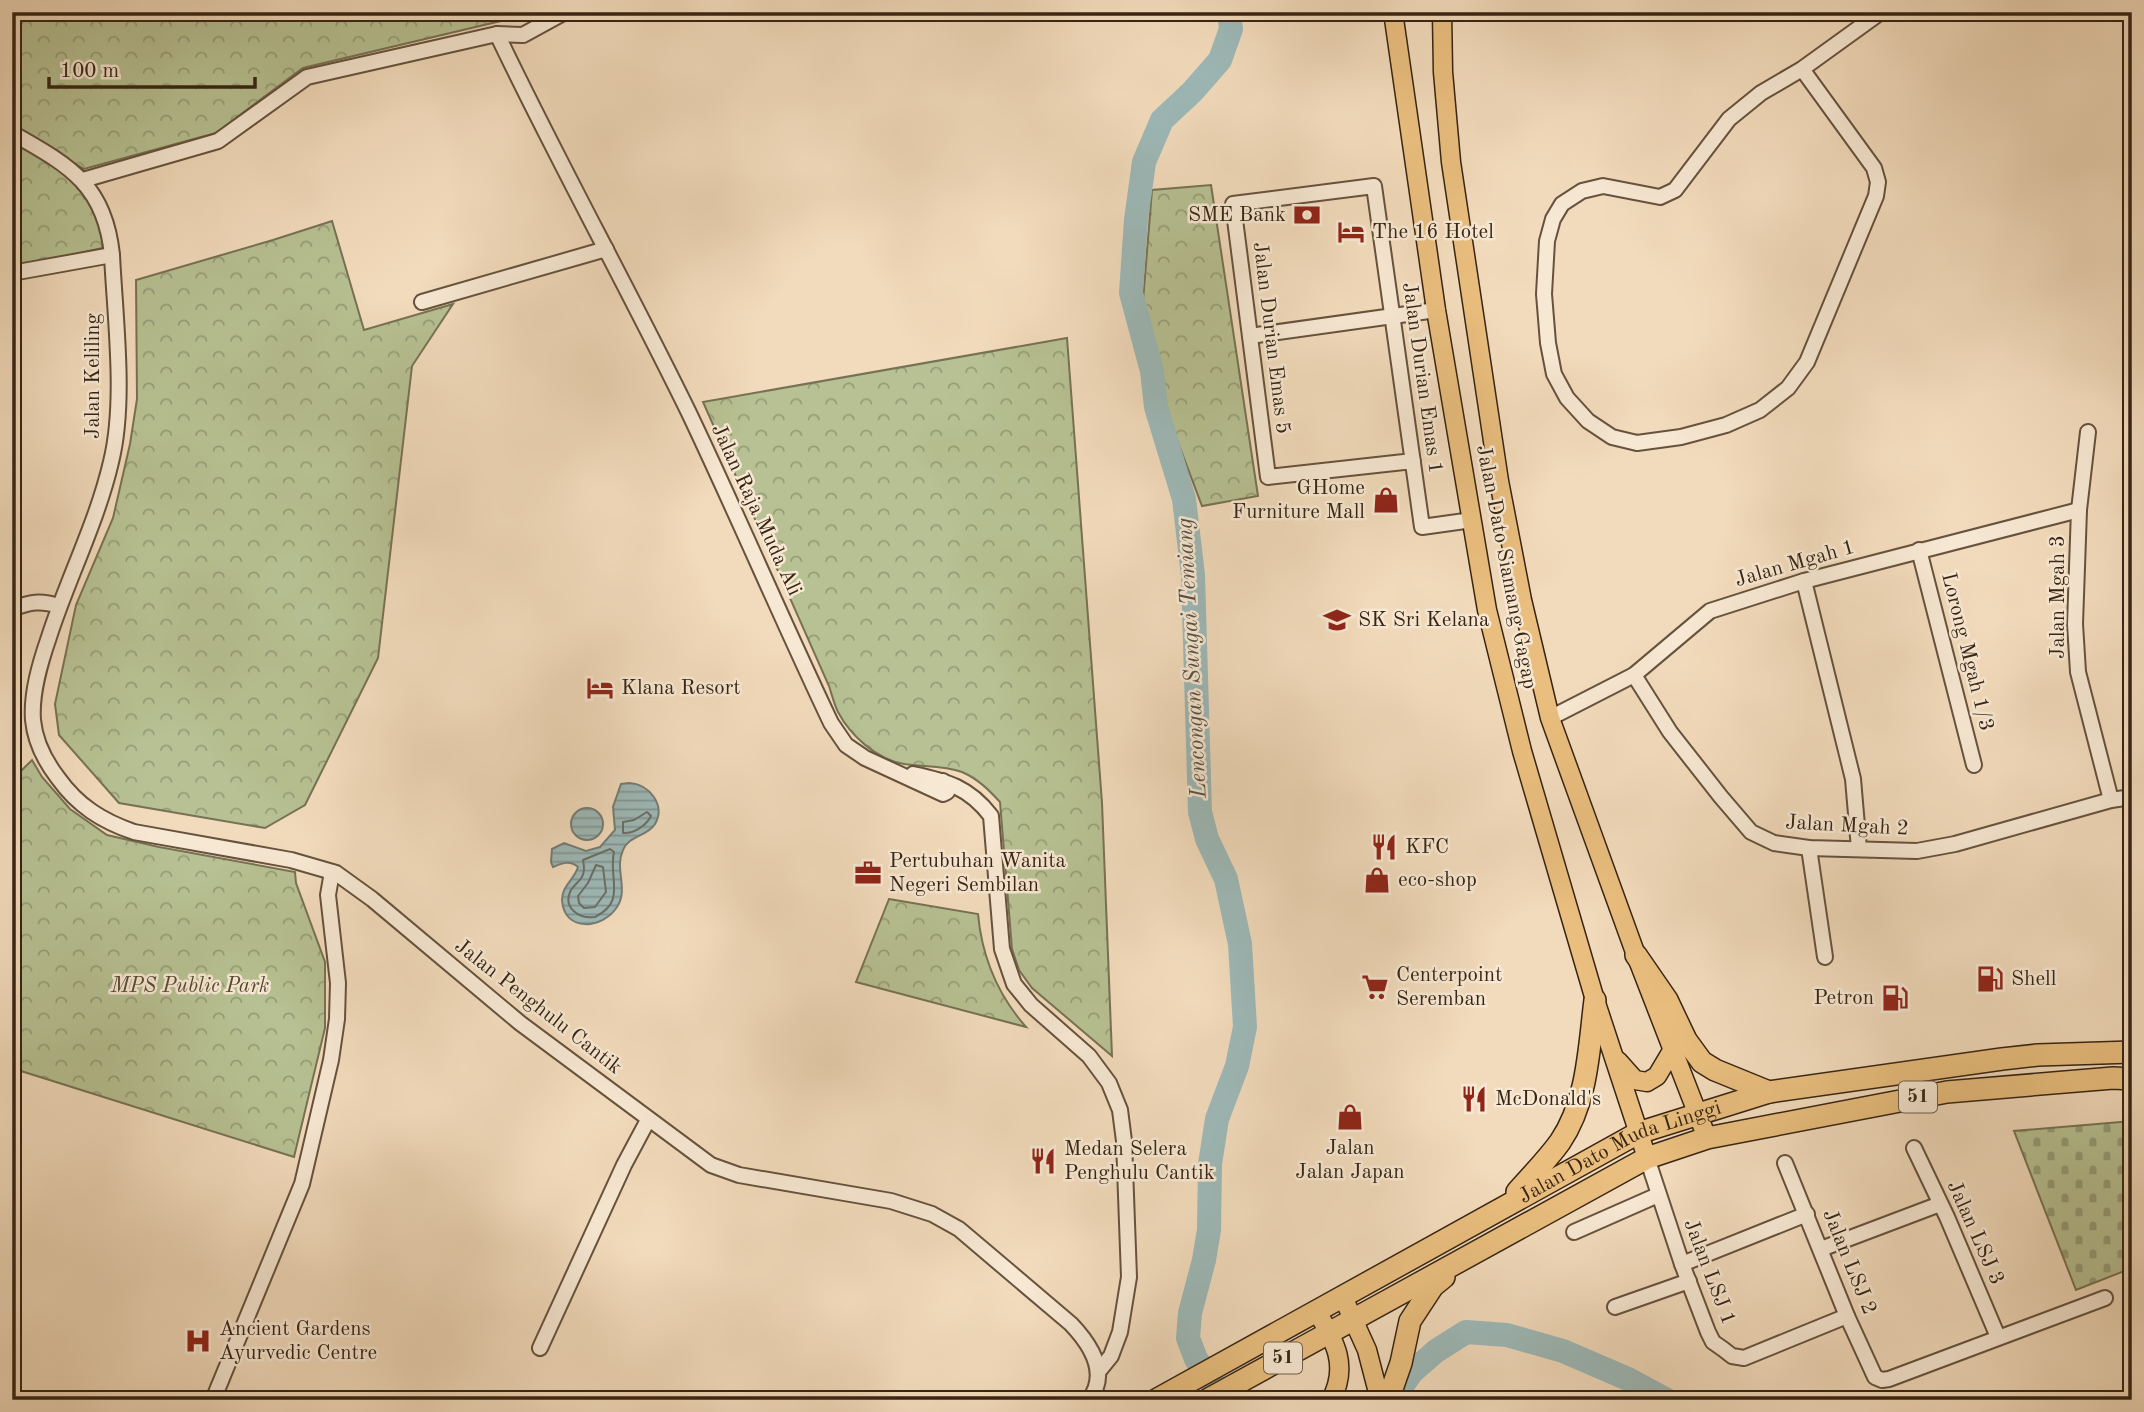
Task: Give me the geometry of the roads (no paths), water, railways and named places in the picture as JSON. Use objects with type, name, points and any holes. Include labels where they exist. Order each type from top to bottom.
[{"type":"highway","points":[[1636,955],[1667,1000],[1686,1040],[1702,1062],[1769,1092]]},
{"type":"highway","points":[[1503,1206],[1561,1140],[1577,1105],[1587,1070],[1595,1000]]},
{"type":"highway","name":"Jalan Dato Muda Linggi","points":[[1156,1400],[1638,1133],[1769,1092],[2038,1055],[2132,1052]]},
{"type":"highway","name":"Jalan Dato Muda Linggi","points":[[1207,1400],[1647,1158],[1707,1138],[1947,1092],[2113,1078],[2132,1079]]},
{"type":"highway","points":[[1385,1400],[1401,1363],[1410,1321],[1433,1286],[1464,1259]]},
{"type":"main road","name":"Jalan Dato Siamang Gagap","points":[[1393,12],[1436,310],[1487,610],[1522,751],[1595,1000],[1647,1158]]},
{"type":"main road","name":"Jalan Dato Siamang Gagap","points":[[1442,12],[1443,72],[1451,162],[1499,481],[1522,600],[1550,718],[1636,955],[1707,1138]]},
{"type":"main road","points":[[1614,1056],[1635,1080],[1647,1082],[1657,1076],[1673,1049]]},
{"type":"main road","points":[[1343,1297],[1367,1350],[1380,1400]]},
{"type":"main road","points":[[1317,1312],[1329,1333],[1340,1368],[1337,1388],[1331,1400]]},
{"type":"street","points":[[83,180],[218,141],[307,78],[497,34],[523,35],[565,12]]},
{"type":"street","points":[[1801,69],[1874,168],[1878,182],[1876,196],[1807,362],[1788,388],[1760,410],[1726,425],[1681,437],[1637,443],[1612,437],[1581,414],[1567,398],[1554,374],[1548,343],[1544,294],[1547,241],[1553,219],[1562,204],[1582,191],[1603,186],[1660,197],[1675,190],[1729,119],[1761,93],[1801,69],[1881,12]]},
{"type":"street","name":"Jalan Raja Muda Ali","points":[[497,34],[542,129],[690,415],[831,723],[846,745],[864,758],[943,794],[949,788],[943,781],[959,786],[980,802],[991,816],[1003,949],[1014,984],[1031,1005],[1088,1056],[1109,1083],[1121,1110],[1129,1277],[1120,1332],[1111,1356],[1098,1372]]},
{"type":"street","name":"Jalan Keliling","points":[[12,132],[57,159],[83,180],[104,216],[112,255],[117,429],[102,492],[59,606]]},
{"type":"street","name":"Jalan Durian Emas 5","points":[[1374,186],[1233,204],[1268,477],[1413,461]]},
{"type":"street","name":"Jalan Durian Emas 1","points":[[1374,186],[1422,527],[1472,520]]},
{"type":"street","points":[[422,302],[606,249]]},
{"type":"street","points":[[12,273],[112,255]]},
{"type":"street","points":[[1250,336],[1436,310]]},
{"type":"street","name":"Jalan Mgah 3","points":[[2088,432],[2079,510],[2075,624],[2078,672],[2111,800]]},
{"type":"street","name":"Jalan Mgah 1","points":[[1550,718],[1634,675],[1710,611],[1804,581],[2079,510]]},
{"type":"street","name":"Lorong Mgah 1/3","points":[[1919,551],[1974,765]]},
{"type":"street","points":[[1804,581],[1855,788],[1859,849]]},
{"type":"street","points":[[12,609],[30,602],[44,601],[59,606]]},
{"type":"street","name":"Jalan Penghulu Cantik","points":[[59,606],[36,683],[33,720],[46,763],[79,803],[110,824],[134,832],[291,860],[332,872],[372,899],[520,1023],[711,1165],[739,1175],[891,1201],[932,1214],[959,1229],[1071,1324],[1086,1340],[1095,1358],[1098,1372]]},
{"type":"street","name":"Jalan Mgah 2","points":[[1634,675],[1670,732],[1751,832],[1774,844],[1809,848],[1917,851],[1955,844],[2111,800],[2132,797]]},
{"type":"street","points":[[1809,848],[1825,957]]},
{"type":"street","points":[[213,1400],[302,1184],[331,1060],[337,1019],[338,983],[328,895],[332,872]]},
{"type":"street","points":[[540,1348],[624,1165],[648,1120]]},
{"type":"street","name":"Jalan LSJ 3","points":[[1914,1148],[1998,1337]]},
{"type":"street","name":"Jalan LSJ 1","points":[[1647,1158],[1682,1264],[1713,1342],[1732,1356],[1744,1358],[1847,1316]]},
{"type":"street","name":"Jalan LSJ 2","points":[[1785,1163],[1847,1316],[1875,1377],[1889,1379],[1998,1337]]},
{"type":"street","points":[[1574,1232],[1658,1195]]},
{"type":"street","points":[[1821,1249],[1940,1205]]},
{"type":"street","points":[[1682,1264],[1807,1214]]},
{"type":"street","points":[[1615,1307],[1689,1281]]},
{"type":"street","points":[[1998,1337],[2105,1298]]},
{"type":"street","points":[[1088,1400],[1093,1394],[1098,1372]]},
{"type":"water","points":[[629,783],[649,791],[657,803],[658,817],[652,828],[629,841],[623,850],[620,864],[622,893],[617,907],[603,920],[577,923],[564,911],[562,900],[564,891],[578,867],[563,863],[553,867],[552,849],[564,843],[586,851],[600,847],[615,830],[613,807],[621,784]]},
{"type":"water","points":[[587,808],[598,813],[603,824],[598,835],[587,840],[576,835],[571,824],[576,813]]},
{"type":"waterway","name":"Lencongan Sungai Temiang","points":[[1225,1400],[1196,1359],[1188,1338],[1190,1313],[1209,1230],[1210,1164],[1217,1119],[1237,1066],[1245,1027],[1240,944],[1226,879],[1207,839],[1200,812],[1193,575],[1184,499],[1156,407],[1152,371],[1131,293],[1136,220],[1144,162],[1162,120],[1192,92],[1220,60],[1231,29],[1229,12]]},
{"type":"waterway","points":[[1392,1400],[1412,1372],[1436,1351],[1466,1332],[1507,1335],[1563,1351],[1628,1379],[1667,1400]]},
{"type":"place","name":"SME Bank","points":[[1307,215]]},
{"type":"place","name":"The 16 Hotel","points":[[1351,232]]},
{"type":"place","name":"GHome Furniture Mall","points":[[1386,500]]},
{"type":"place","name":"SK Sri Kelana","points":[[1337,620]]},
{"type":"place","name":"Klana Resort","points":[[600,688]]},
{"type":"place","name":"KFC","points":[[1384,847]]},
{"type":"place","name":"Pertubuhan Wanita Negeri Sembilan","points":[[868,873]]},
{"type":"place","name":"eco-shop","points":[[1377,880]]},
{"type":"place","name":"Shell","points":[[1990,979]]},
{"type":"place","name":"Centerpoint Seremban","points":[[1375,987]]},
{"type":"place","name":"Petron","points":[[1895,998]]},
{"type":"place","name":"McDonald's","points":[[1474,1099]]},
{"type":"place","name":"Jalan Jalan Japan","points":[[1350,1117]]},
{"type":"place","name":"Medan Selera Penghulu Cantik","points":[[1043,1161]]},
{"type":"place","name":"Ancient Gardens Ayurvedic Centre","points":[[198,1341]]},
{"type":"park label","name":"MPS Public Park","points":[[190,986]]}]
